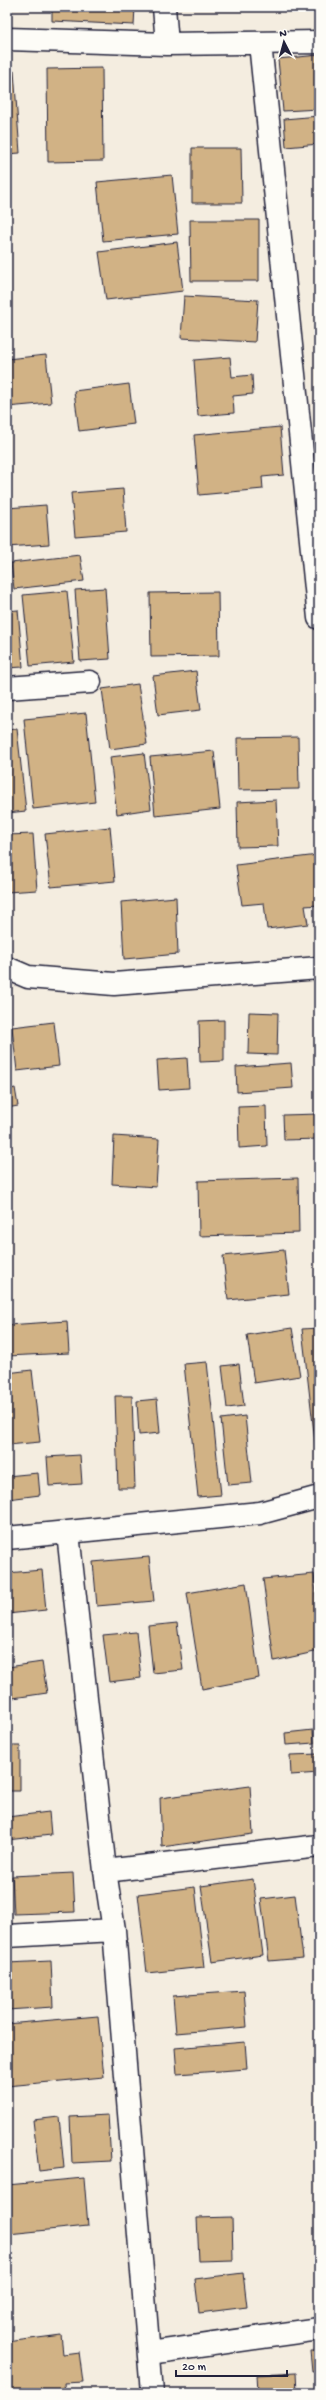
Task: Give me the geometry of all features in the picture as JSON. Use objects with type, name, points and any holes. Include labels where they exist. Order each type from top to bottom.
[{"type":"street","points":[[164,7],[167,44]]},
{"type":"street","points":[[7,39],[167,44],[319,42]]},
{"type":"street","points":[[260,43],[319,618]]},
{"type":"street","points":[[7,688],[90,682]]},
{"type":"street","points":[[7,968],[28,977],[114,984],[319,968]]},
{"type":"street","points":[[7,1538],[68,1533],[260,1512],[319,1497]]},
{"type":"street","points":[[68,1533],[105,1870],[114,1930],[150,2353],[152,2393]]},
{"type":"street","points":[[105,1870],[319,1846]]},
{"type":"street","points":[[7,1936],[114,1930]]},
{"type":"street","points":[[150,2353],[319,2329]]},
{"type":"building","points":[[52,7],[135,7],[134,25],[52,21]]},
{"type":"building","points":[[319,55],[319,109],[283,111],[278,59]]},
{"type":"building","points":[[102,68],[103,161],[48,162],[47,69]]},
{"type":"building","points":[[14,71],[20,153],[7,154],[7,72]]},
{"type":"building","points":[[319,116],[319,144],[286,147],[284,119]]},
{"type":"building","points":[[192,148],[241,148],[242,203],[192,203]]},
{"type":"building","points":[[172,175],[178,234],[103,241],[97,182]]},
{"type":"building","points":[[190,220],[259,220],[259,281],[191,281]]},
{"type":"building","points":[[177,242],[183,291],[106,300],[99,252]]},
{"type":"building","points":[[184,296],[258,300],[255,342],[181,338]]},
{"type":"building","points":[[46,355],[51,403],[7,407],[7,359]]},
{"type":"building","points":[[230,357],[232,377],[252,375],[253,394],[233,396],[234,413],[198,416],[194,360]]},
{"type":"building","points":[[129,384],[134,424],[79,431],[74,391]]},
{"type":"building","points":[[280,427],[284,475],[262,477],[263,489],[199,495],[194,435]]},
{"type":"building","points":[[123,489],[126,532],[75,536],[71,493]]},
{"type":"building","points":[[46,505],[49,544],[7,547],[7,508]]},
{"type":"building","points":[[80,555],[84,581],[14,589],[11,563]]},
{"type":"building","points":[[105,588],[110,659],[80,661],[75,590]]},
{"type":"building","points":[[67,591],[74,662],[30,666],[23,595]]},
{"type":"building","points":[[218,592],[219,656],[151,657],[150,593]]},
{"type":"building","points":[[18,610],[23,667],[7,668],[7,611]]},
{"type":"building","points":[[196,671],[201,710],[158,715],[153,676]]},
{"type":"building","points":[[138,684],[147,744],[110,749],[102,689]]},
{"type":"building","points":[[86,713],[95,802],[33,809],[24,719]]},
{"type":"building","points":[[17,729],[26,811],[7,813],[7,730]]},
{"type":"building","points":[[298,737],[299,789],[238,790],[237,738]]},
{"type":"building","points":[[214,751],[220,809],[155,816],[150,757]]},
{"type":"building","points":[[144,753],[151,809],[117,814],[110,757]]},
{"type":"building","points":[[276,800],[278,846],[238,847],[237,802]]},
{"type":"building","points":[[110,827],[115,881],[51,887],[45,834]]},
{"type":"building","points":[[33,834],[37,890],[7,892],[7,835]]},
{"type":"building","points":[[318,855],[319,905],[305,906],[308,924],[267,929],[264,903],[242,905],[236,865]]},
{"type":"building","points":[[176,897],[178,954],[124,959],[121,902]]},
{"type":"building","points":[[249,1012],[278,1013],[277,1055],[248,1054]]},
{"type":"building","points":[[224,1020],[224,1061],[200,1062],[199,1021]]},
{"type":"building","points":[[54,1022],[59,1066],[17,1071],[12,1027]]},
{"type":"building","points":[[187,1058],[189,1088],[159,1090],[157,1060]]},
{"type":"building","points":[[291,1063],[293,1088],[237,1092],[236,1067]]},
{"type":"building","points":[[15,1088],[18,1106],[7,1108],[7,1090]]},
{"type":"building","points":[[266,1106],[267,1146],[239,1148],[238,1107]]},
{"type":"building","points":[[319,1114],[319,1139],[284,1140],[283,1115]]},
{"type":"building","points":[[114,1136],[159,1139],[156,1187],[112,1184]]},
{"type":"building","points":[[298,1178],[299,1233],[199,1236],[198,1181]]},
{"type":"building","points":[[284,1250],[289,1294],[228,1300],[223,1256]]},
{"type":"building","points":[[67,1321],[69,1353],[7,1356],[7,1325]]},
{"type":"building","points":[[292,1328],[300,1376],[254,1383],[247,1335]]},
{"type":"building","points":[[319,1328],[319,1468],[318,1468],[302,1329]]},
{"type":"building","points":[[207,1362],[221,1495],[198,1497],[184,1364]]},
{"type":"building","points":[[239,1364],[244,1406],[227,1408],[222,1366]]},
{"type":"building","points":[[32,1370],[40,1442],[8,1445],[7,1373]]},
{"type":"building","points":[[115,1396],[132,1396],[135,1488],[118,1488]]},
{"type":"building","points":[[157,1399],[160,1433],[139,1435],[137,1401]]},
{"type":"building","points":[[245,1416],[252,1483],[228,1485],[221,1419]]},
{"type":"building","points":[[80,1455],[82,1484],[49,1486],[47,1457]]},
{"type":"building","points":[[38,1473],[40,1495],[8,1499],[7,1476]]},
{"type":"building","points":[[149,1557],[154,1601],[97,1606],[93,1562]]},
{"type":"building","points":[[42,1570],[46,1610],[7,1614],[7,1573]]},
{"type":"building","points":[[314,1574],[319,1624],[319,1651],[274,1661],[263,1579]]},
{"type":"building","points":[[246,1583],[259,1678],[202,1689],[187,1593]]},
{"type":"building","points":[[177,1623],[183,1670],[153,1673],[148,1626]]},
{"type":"building","points":[[136,1632],[141,1678],[109,1682],[103,1635]]},
{"type":"building","points":[[42,1662],[47,1693],[13,1698],[8,1667]]},
{"type":"building","points":[[313,1730],[314,1743],[286,1745],[285,1733]]},
{"type":"building","points":[[7,1746],[20,1746],[20,1791],[7,1791]]},
{"type":"building","points":[[319,1754],[319,1773],[291,1775],[290,1755]]},
{"type":"building","points":[[250,1786],[253,1834],[162,1847],[160,1798]]},
{"type":"building","points":[[49,1812],[51,1835],[7,1840],[7,1817]]},
{"type":"building","points":[[73,1873],[75,1912],[14,1914],[12,1876]]},
{"type":"building","points":[[253,1879],[263,1955],[212,1962],[201,1886]]},
{"type":"building","points":[[195,1887],[204,1967],[147,1973],[138,1894]]},
{"type":"building","points":[[295,1895],[303,1958],[269,1961],[261,1899]]},
{"type":"building","points":[[51,1961],[53,2007],[7,2010],[7,1963]]},
{"type":"building","points":[[244,1991],[247,2027],[176,2033],[173,1996]]},
{"type":"building","points":[[98,2016],[104,2077],[7,2086],[7,2024]]},
{"type":"building","points":[[245,2042],[247,2069],[177,2074],[175,2048]]},
{"type":"building","points":[[108,2115],[111,2161],[72,2163],[70,2117]]},
{"type":"building","points":[[59,2117],[64,2168],[39,2171],[33,2120]]},
{"type":"building","points":[[84,2178],[88,2226],[8,2234],[7,2185]]},
{"type":"building","points":[[232,2217],[233,2260],[199,2261],[197,2218]]},
{"type":"building","points":[[243,2273],[247,2307],[199,2313],[195,2279]]},
{"type":"building","points":[[61,2335],[63,2354],[79,2352],[83,2382],[64,2383],[65,2393],[7,2393],[7,2342]]},
{"type":"building","points":[[310,2351],[319,2351],[319,2371],[312,2372]]},
{"type":"building","points":[[296,2373],[297,2393],[258,2393],[257,2375]]}]
